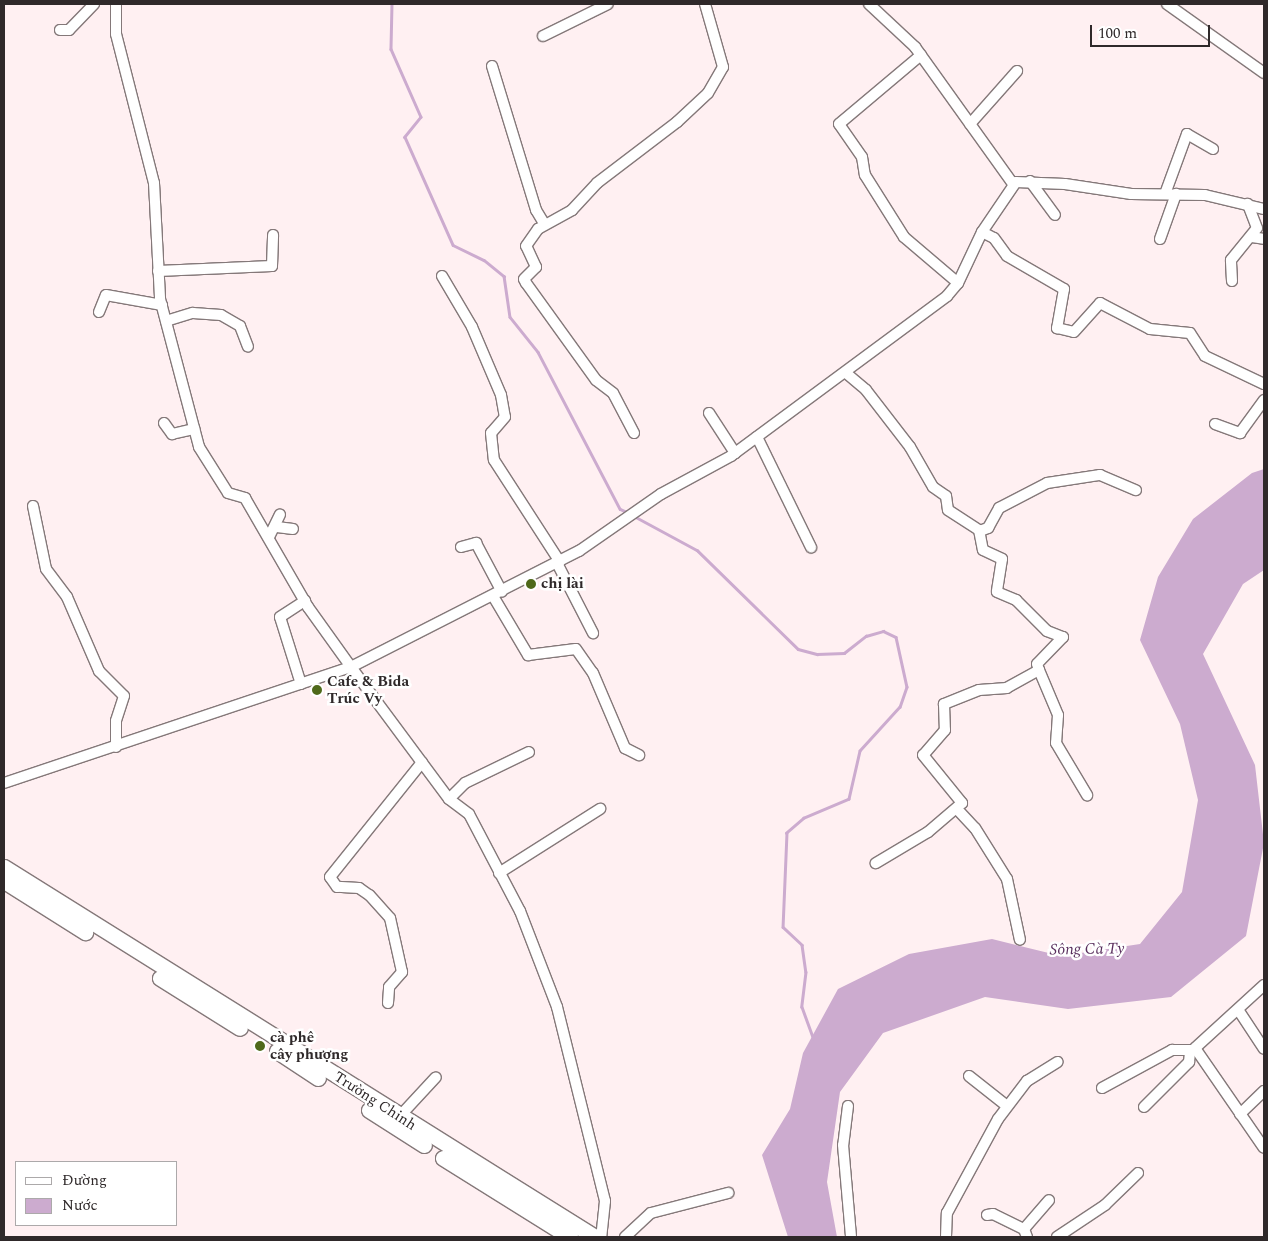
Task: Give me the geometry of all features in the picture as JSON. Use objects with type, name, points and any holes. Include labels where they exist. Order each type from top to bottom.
[{"type":"highway","name":"Trường Chinh","points":[[4,867],[399,1117],[595,1237]]},
{"type":"highway","name":"Trường Chinh","points":[[4,881],[570,1237]]},
{"type":"street","points":[[60,30],[70,30],[94,4]]},
{"type":"street","points":[[116,4],[116,34],[154,183],[158,271],[162,305],[194,430],[226,490],[245,498],[305,601],[351,667],[449,799],[469,814],[520,911],[557,1007],[605,1201],[601,1237]]},
{"type":"street","points":[[543,36],[608,4]]},
{"type":"street","points":[[634,433],[612,393],[596,380],[526,283],[524,278],[536,267],[526,246],[545,225],[572,210],[597,182],[677,122],[708,93],[723,68],[705,4]]},
{"type":"street","points":[[869,4],[921,55],[1013,184]]},
{"type":"street","points":[[1167,4],[1264,73]]},
{"type":"street","points":[[921,55],[839,124],[865,161],[865,175],[904,237],[958,283]]},
{"type":"street","points":[[492,66],[536,210],[545,225]]},
{"type":"street","points":[[970,124],[1018,71]]},
{"type":"street","points":[[1160,239],[1188,134],[1213,149]]},
{"type":"street","points":[[1030,181],[1055,215]]},
{"type":"street","points":[[4,783],[351,667],[558,563],[662,494],[735,453],[936,305],[958,283],[982,232],[1013,184],[1030,181],[1120,194],[1171,194],[1248,204],[1264,209]]},
{"type":"street","points":[[1232,281],[1232,260],[1252,237],[1258,222],[1248,204]]},
{"type":"street","points":[[982,232],[994,238],[1007,256],[1064,290],[1058,328],[1074,332],[1092,307],[1104,304],[1150,328],[1190,333],[1205,356],[1264,384]]},
{"type":"street","points":[[158,271],[272,266],[273,235]]},
{"type":"street","points":[[1252,237],[1264,240]]},
{"type":"street","points":[[442,276],[472,328],[501,394],[505,417],[491,433],[494,460],[558,563],[593,632]]},
{"type":"street","points":[[99,312],[106,296],[162,305]]},
{"type":"street","points":[[166,321],[193,313],[221,315],[240,326],[248,347]]},
{"type":"street","points":[[846,373],[866,390],[910,447],[933,487],[946,496],[948,510],[980,532],[983,550],[1002,560],[995,580],[997,592],[1016,600],[1047,631],[1063,636],[1037,664],[1058,715],[1056,743],[1087,795]]},
{"type":"street","points":[[1215,424],[1240,433],[1264,400]]},
{"type":"street","points":[[709,413],[735,453]]},
{"type":"street","points":[[164,424],[172,434],[194,430]]},
{"type":"street","points":[[756,437],[811,547]]},
{"type":"street","points":[[980,532],[988,528],[999,508],[1047,483],[1100,475],[1136,490]]},
{"type":"street","points":[[33,506],[44,565],[67,597],[98,671],[124,696],[116,721],[116,747]]},
{"type":"street","points":[[269,537],[277,527],[280,514]]},
{"type":"street","points":[[277,527],[293,529]]},
{"type":"street","points":[[461,547],[476,544],[497,594],[528,655],[576,650],[593,673],[625,748],[639,754]]},
{"type":"street","points":[[301,684],[280,617],[305,601]]},
{"type":"street","points":[[876,863],[958,809],[961,798],[923,756],[945,730],[944,704],[979,690],[1007,688],[1039,670]]},
{"type":"street","points":[[449,799],[465,782],[529,752]]},
{"type":"street","points":[[388,1003],[389,987],[402,972],[390,918],[369,895],[359,888],[337,887],[330,877],[422,762]]},
{"type":"street","points":[[500,873],[600,809]]},
{"type":"street","points":[[958,809],[976,828],[1007,878],[1020,940]]},
{"type":"street","points":[[1144,1107],[1189,1062],[1197,1043],[1239,1011],[1264,985]]},
{"type":"street","points":[[1239,1011],[1264,1050]]},
{"type":"street","points":[[1102,1088],[1172,1050],[1193,1051]]},
{"type":"street","points":[[1193,1051],[1264,1148]]},
{"type":"street","points":[[946,1237],[946,1213],[1008,1106],[1027,1081],[1058,1062]]},
{"type":"street","points":[[969,1076],[1008,1106]]},
{"type":"street","points":[[399,1117],[436,1077]]},
{"type":"street","points":[[1240,1114],[1264,1091]]},
{"type":"street","points":[[848,1106],[843,1145],[852,1237]]},
{"type":"street","points":[[1057,1237],[1105,1205],[1138,1173]]},
{"type":"street","points":[[625,1237],[652,1213],[728,1193]]},
{"type":"street","points":[[987,1216],[993,1214],[1025,1233],[1049,1200]]},
{"type":"water","name":"Sông Cà Ty","points":[[1264,469],[1264,570],[1243,584],[1203,654],[1255,765],[1264,843],[1246,936],[1171,997],[1068,1009],[985,997],[883,1033],[840,1092],[827,1182],[837,1237],[788,1237],[762,1155],[790,1109],[803,1053],[838,989],[909,954],[992,939],[1061,956],[1140,944],[1182,892],[1198,800],[1180,724],[1140,640],[1158,577],[1193,519],[1252,473]]},
{"type":"waterway","points":[[392,4],[391,49],[421,117],[405,137],[453,245],[484,260],[504,276],[510,317],[538,352],[620,509],[627,512]]},
{"type":"waterway","points":[[634,516],[697,550],[798,649],[817,654],[844,653],[866,636],[883,631],[896,637],[907,687],[900,707],[860,751],[849,799],[804,818],[787,833],[783,927],[802,945],[806,972],[802,1007],[813,1038]]},
{"type":"place","name":"chị lài","points":[[531,584]]},
{"type":"place","name":"Cafe & Bida Trúc Vy","points":[[317,690]]},
{"type":"place","name":"cà phê cây phượng","points":[[260,1046]]}]
